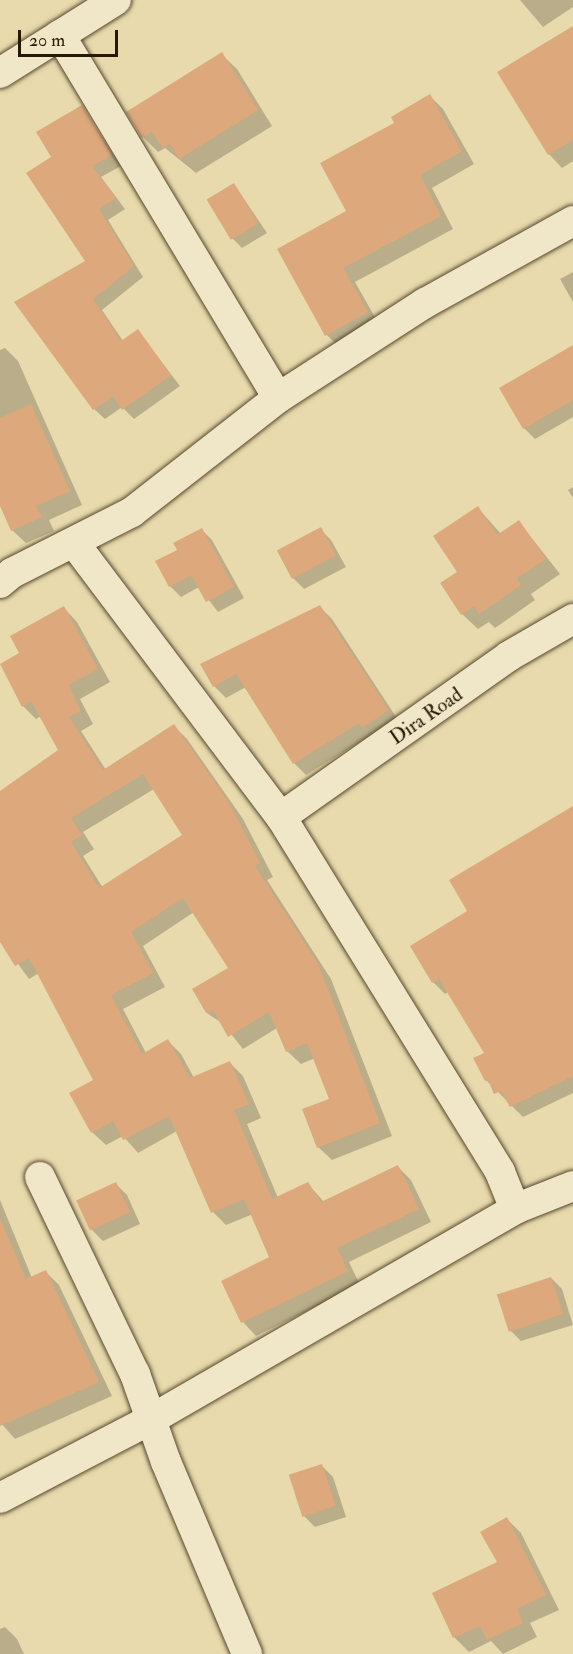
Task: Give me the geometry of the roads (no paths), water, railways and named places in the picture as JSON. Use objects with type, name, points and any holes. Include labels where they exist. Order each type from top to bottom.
[{"type":"street","points":[[0,73],[116,0]]},
{"type":"street","points":[[60,35],[278,398]]},
{"type":"street","points":[[0,583],[12,573],[75,544],[132,513],[278,398],[425,303],[573,220]]},
{"type":"street","points":[[75,544],[281,817],[500,1172],[515,1209]]},
{"type":"street","name":"Dira Road","points":[[281,817],[510,656],[573,619]]},
{"type":"street","points":[[40,1177],[135,1374],[150,1420],[247,1654]]},
{"type":"street","points":[[0,1498],[150,1420],[515,1209],[573,1186]]}]
